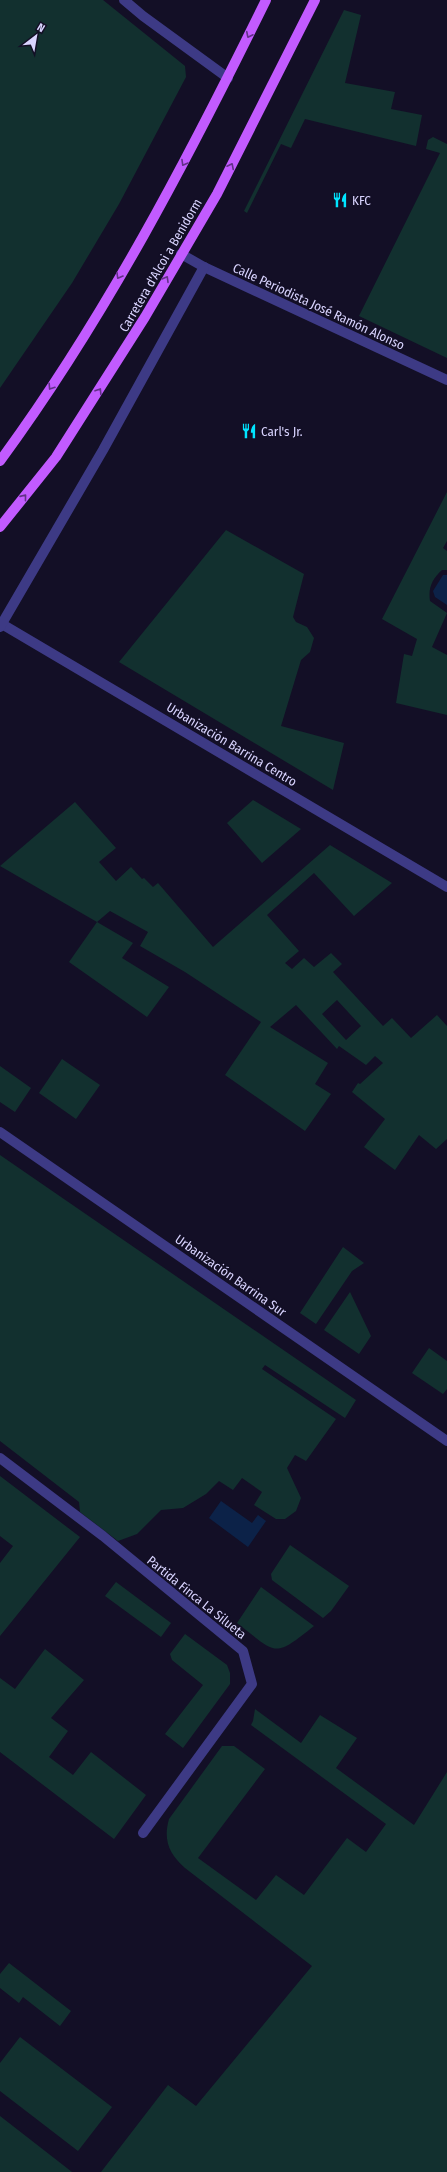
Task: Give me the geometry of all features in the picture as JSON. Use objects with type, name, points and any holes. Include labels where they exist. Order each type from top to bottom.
[{"type":"main road","points":[[0,461],[73,354],[186,160],[266,0]]},
{"type":"main road","name":"Carretera d'Alcoi a Benidorm","points":[[0,527],[60,451],[137,330],[217,194],[315,0]]},
{"type":"street","points":[[124,0],[142,16],[228,78]]},
{"type":"street","name":"Calle Periodista José Ramón Alonso","points":[[181,254],[204,267],[447,380]]},
{"type":"street","points":[[1,626],[103,450],[204,267]]},
{"type":"street","name":"Urbanización Barrina Centro","points":[[1,626],[447,887]]},
{"type":"street","name":"Urbanización Barrina Sur","points":[[0,1132],[447,1441]]},
{"type":"street","name":"Partida Finca La Silueta","points":[[0,1458],[103,1536],[244,1651],[252,1684],[143,1833]]},
{"type":"green space","points":[[0,0],[103,0],[185,66],[186,77],[119,204],[72,283],[0,388]]},
{"type":"green space","points":[[344,10],[361,15],[345,83],[395,92],[391,109],[422,115],[416,146],[305,119],[291,148],[281,144],[247,213],[244,211]]},
{"type":"green space","points":[[433,137],[447,144],[447,358],[359,316],[440,153],[426,149],[428,140]]},
{"type":"green space","points":[[447,492],[447,541],[443,548],[447,551],[447,570],[442,570],[433,580],[430,588],[430,601],[447,613],[432,647],[447,655],[447,715],[396,703],[404,654],[412,656],[417,639],[382,619]]},
{"type":"green space","points":[[226,530],[304,574],[293,617],[296,622],[307,627],[314,638],[310,652],[301,660],[281,726],[344,743],[333,790],[119,662]]},
{"type":"green space","points":[[253,800],[301,829],[262,863],[227,823]]},
{"type":"green space","points":[[75,802],[116,848],[99,862],[116,881],[131,867],[142,879],[144,878],[153,887],[158,883],[213,947],[330,845],[392,883],[354,916],[314,873],[267,915],[299,951],[285,963],[292,969],[304,958],[314,967],[331,953],[342,964],[333,972],[383,1026],[392,1018],[411,1038],[437,1015],[447,1026],[447,1139],[436,1149],[419,1135],[395,1170],[364,1147],[385,1119],[352,1092],[358,1083],[360,1084],[383,1063],[375,1056],[366,1065],[339,1046],[337,1049],[296,1005],[270,1027],[328,1063],[315,1084],[331,1094],[305,1131],[225,1075],[261,1022],[185,972],[140,946],[148,932],[110,911],[97,922],[0,866]],"holes":[[[337,1000],[361,1026],[346,1040],[322,1014]]]},
{"type":"green space","points":[[97,922],[133,943],[122,958],[169,987],[147,1017],[69,962]]},
{"type":"green space","points":[[62,1059],[100,1085],[76,1119],[39,1093]]},
{"type":"green space","points":[[0,1066],[31,1088],[15,1112],[0,1102]]},
{"type":"green space","points":[[0,1155],[356,1400],[345,1418],[265,1365],[262,1369],[336,1419],[306,1461],[295,1455],[287,1468],[301,1498],[296,1511],[285,1519],[276,1519],[254,1505],[262,1492],[242,1478],[233,1490],[219,1481],[206,1494],[183,1508],[161,1510],[137,1534],[118,1541],[80,1512],[79,1502],[0,1441]]},
{"type":"green space","points":[[343,1247],[364,1263],[352,1271],[316,1324],[300,1313]]},
{"type":"green space","points":[[350,1292],[371,1336],[359,1354],[324,1330]]},
{"type":"green space","points":[[429,1348],[447,1361],[447,1389],[443,1394],[412,1373]]},
{"type":"green space","points":[[0,1476],[80,1537],[0,1636],[0,1563],[13,1546],[0,1536]]},
{"type":"green space","points":[[290,1545],[349,1586],[331,1611],[323,1618],[272,1580],[271,1574]]},
{"type":"green space","points":[[116,1582],[171,1623],[161,1637],[105,1596]]},
{"type":"green space","points":[[261,1587],[314,1626],[301,1637],[282,1648],[268,1646],[260,1641],[237,1623]]},
{"type":"green space","points":[[185,1634],[227,1665],[230,1673],[230,1684],[183,1748],[165,1734],[203,1685],[172,1660],[170,1654]]},
{"type":"green space","points":[[45,1649],[84,1680],[51,1718],[68,1731],[49,1757],[73,1775],[91,1752],[146,1795],[114,1839],[0,1752],[0,1678],[15,1689]]},
{"type":"green space","points":[[255,1709],[301,1743],[320,1715],[357,1738],[336,1768],[414,1825],[447,1772],[447,2172],[101,2172],[168,2085],[196,2106],[312,1966],[185,1868],[179,1863],[171,1852],[167,1840],[167,1827],[169,1819],[222,1746],[234,1746],[265,1769],[198,1858],[256,1900],[276,1875],[304,1895],[347,1838],[366,1852],[386,1824],[251,1725]]},
{"type":"green space","points":[[9,1963],[71,2011],[60,2026],[23,1997],[19,2003],[0,1988],[0,1974]]},
{"type":"green space","points":[[20,2037],[112,2107],[78,2151],[0,2091],[0,2063]]},
{"type":"green space","points":[[0,2116],[72,2172],[0,2172]]},
{"type":"water","points":[[443,575],[447,575],[447,605],[435,597],[433,591]]},
{"type":"water","points":[[221,1501],[252,1523],[258,1515],[266,1521],[248,1547],[209,1518]]},
{"type":"place","name":"KFC","points":[[340,200]]},
{"type":"place","name":"Carl's Jr.","points":[[249,431]]}]
